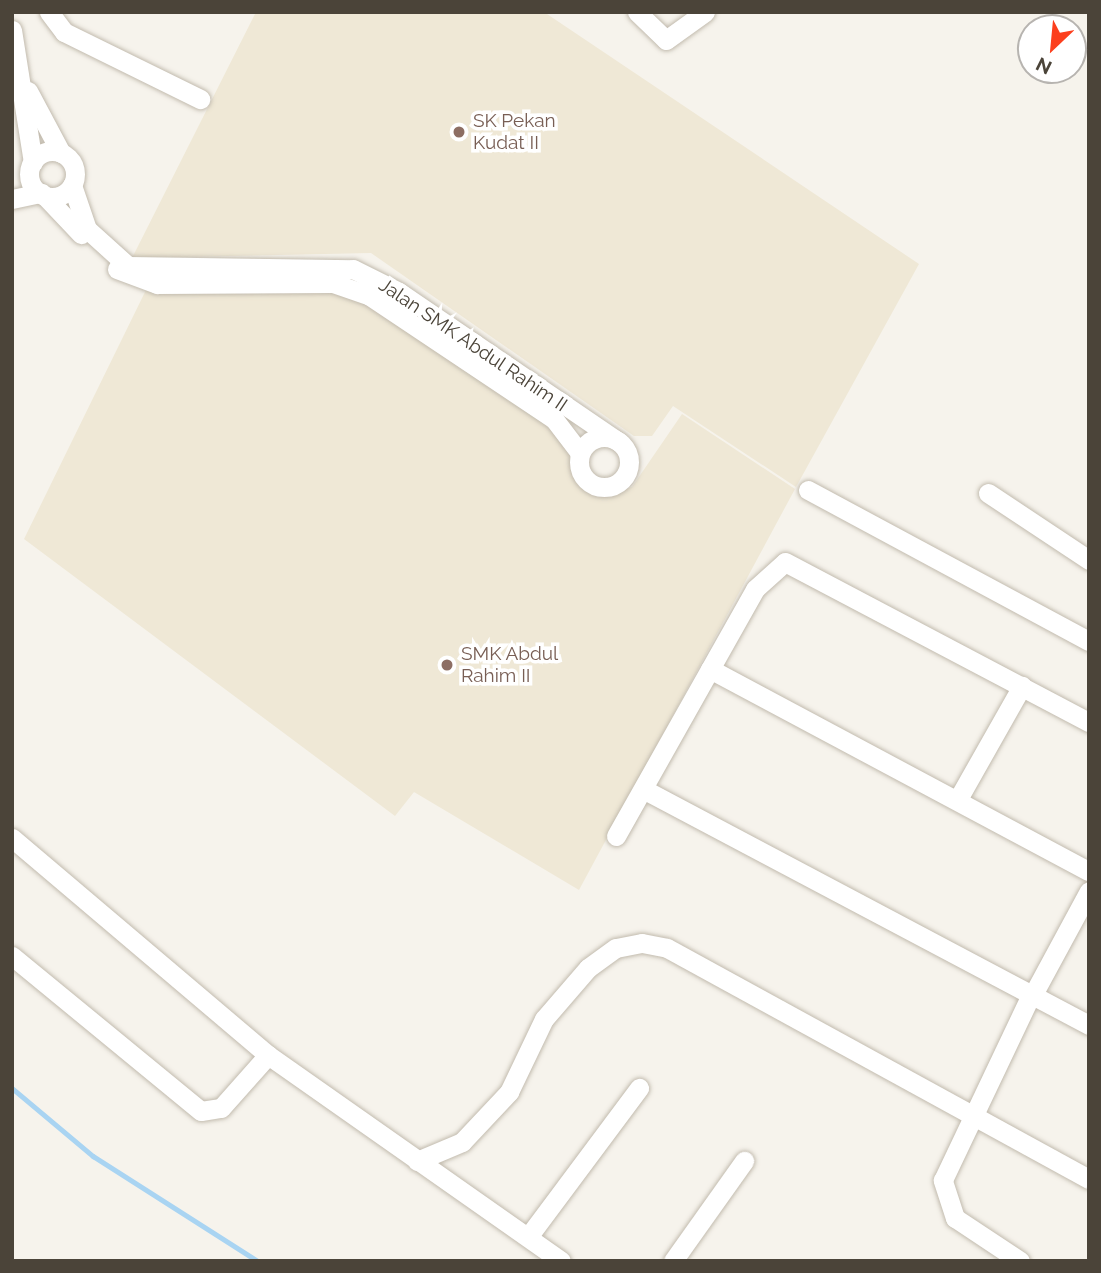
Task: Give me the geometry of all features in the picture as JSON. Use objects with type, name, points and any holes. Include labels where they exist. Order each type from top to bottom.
[{"type":"street","points":[[13,12],[12,28],[37,182]]},
{"type":"street","points":[[49,12],[64,32],[200,99]]},
{"type":"street","points":[[637,12],[666,40],[705,12]]},
{"type":"street","points":[[12,188],[37,182],[59,195],[72,185],[75,170],[61,153],[22,81]]},
{"type":"street","points":[[12,199],[37,182],[45,152],[61,153]]},
{"type":"street","name":"Jalan SMK Abdul Rahim II","points":[[37,182],[108,263],[143,283],[333,283],[370,296],[554,419],[580,453]]},
{"type":"street","name":"Jalan SMK Abdul Rahim II","points":[[72,185],[87,229],[128,266],[353,269],[399,292],[620,443]]},
{"type":"street","points":[[596,438],[620,443],[628,468],[611,486],[586,480],[580,453],[596,438]]},
{"type":"street","points":[[808,490],[1089,641]]},
{"type":"street","points":[[988,493],[1089,560]]},
{"type":"street","points":[[616,836],[765,573],[785,562],[1089,722]]},
{"type":"street","points":[[710,669],[958,799],[1089,872]]},
{"type":"street","points":[[958,799],[1022,686]]},
{"type":"street","points":[[643,789],[1089,1025]]},
{"type":"street","points":[[12,838],[268,1055],[561,1261]]},
{"type":"street","points":[[1020,1261],[963,1226],[944,1193],[945,1168],[1032,995],[1089,891]]},
{"type":"street","points":[[417,1161],[462,1142],[509,1092],[544,1020],[587,968],[616,948],[642,943],[667,948],[1089,1178]]},
{"type":"street","points":[[12,956],[201,1111],[221,1108],[268,1055]]},
{"type":"street","points":[[528,1237],[639,1088]]},
{"type":"street","points":[[673,1261],[744,1161]]},
{"type":"shaded area","name":"SK Pekan Kudat II","points":[[256,12],[544,12],[919,264],[796,487],[673,406],[652,436],[634,436],[371,253],[132,258]]},
{"type":"shaded area","name":"SMK Abdul Rahim II","points":[[146,290],[347,292],[568,433],[579,481],[606,495],[632,487],[682,414],[795,489],[579,890],[414,792],[395,816],[24,539]]},
{"type":"waterway","points":[[12,1088],[93,1156],[258,1261]]},
{"type":"place","name":"SK Pekan Kudat II","points":[[459,132]]},
{"type":"place","name":"SMK Abdul Rahim II","points":[[447,665]]}]
